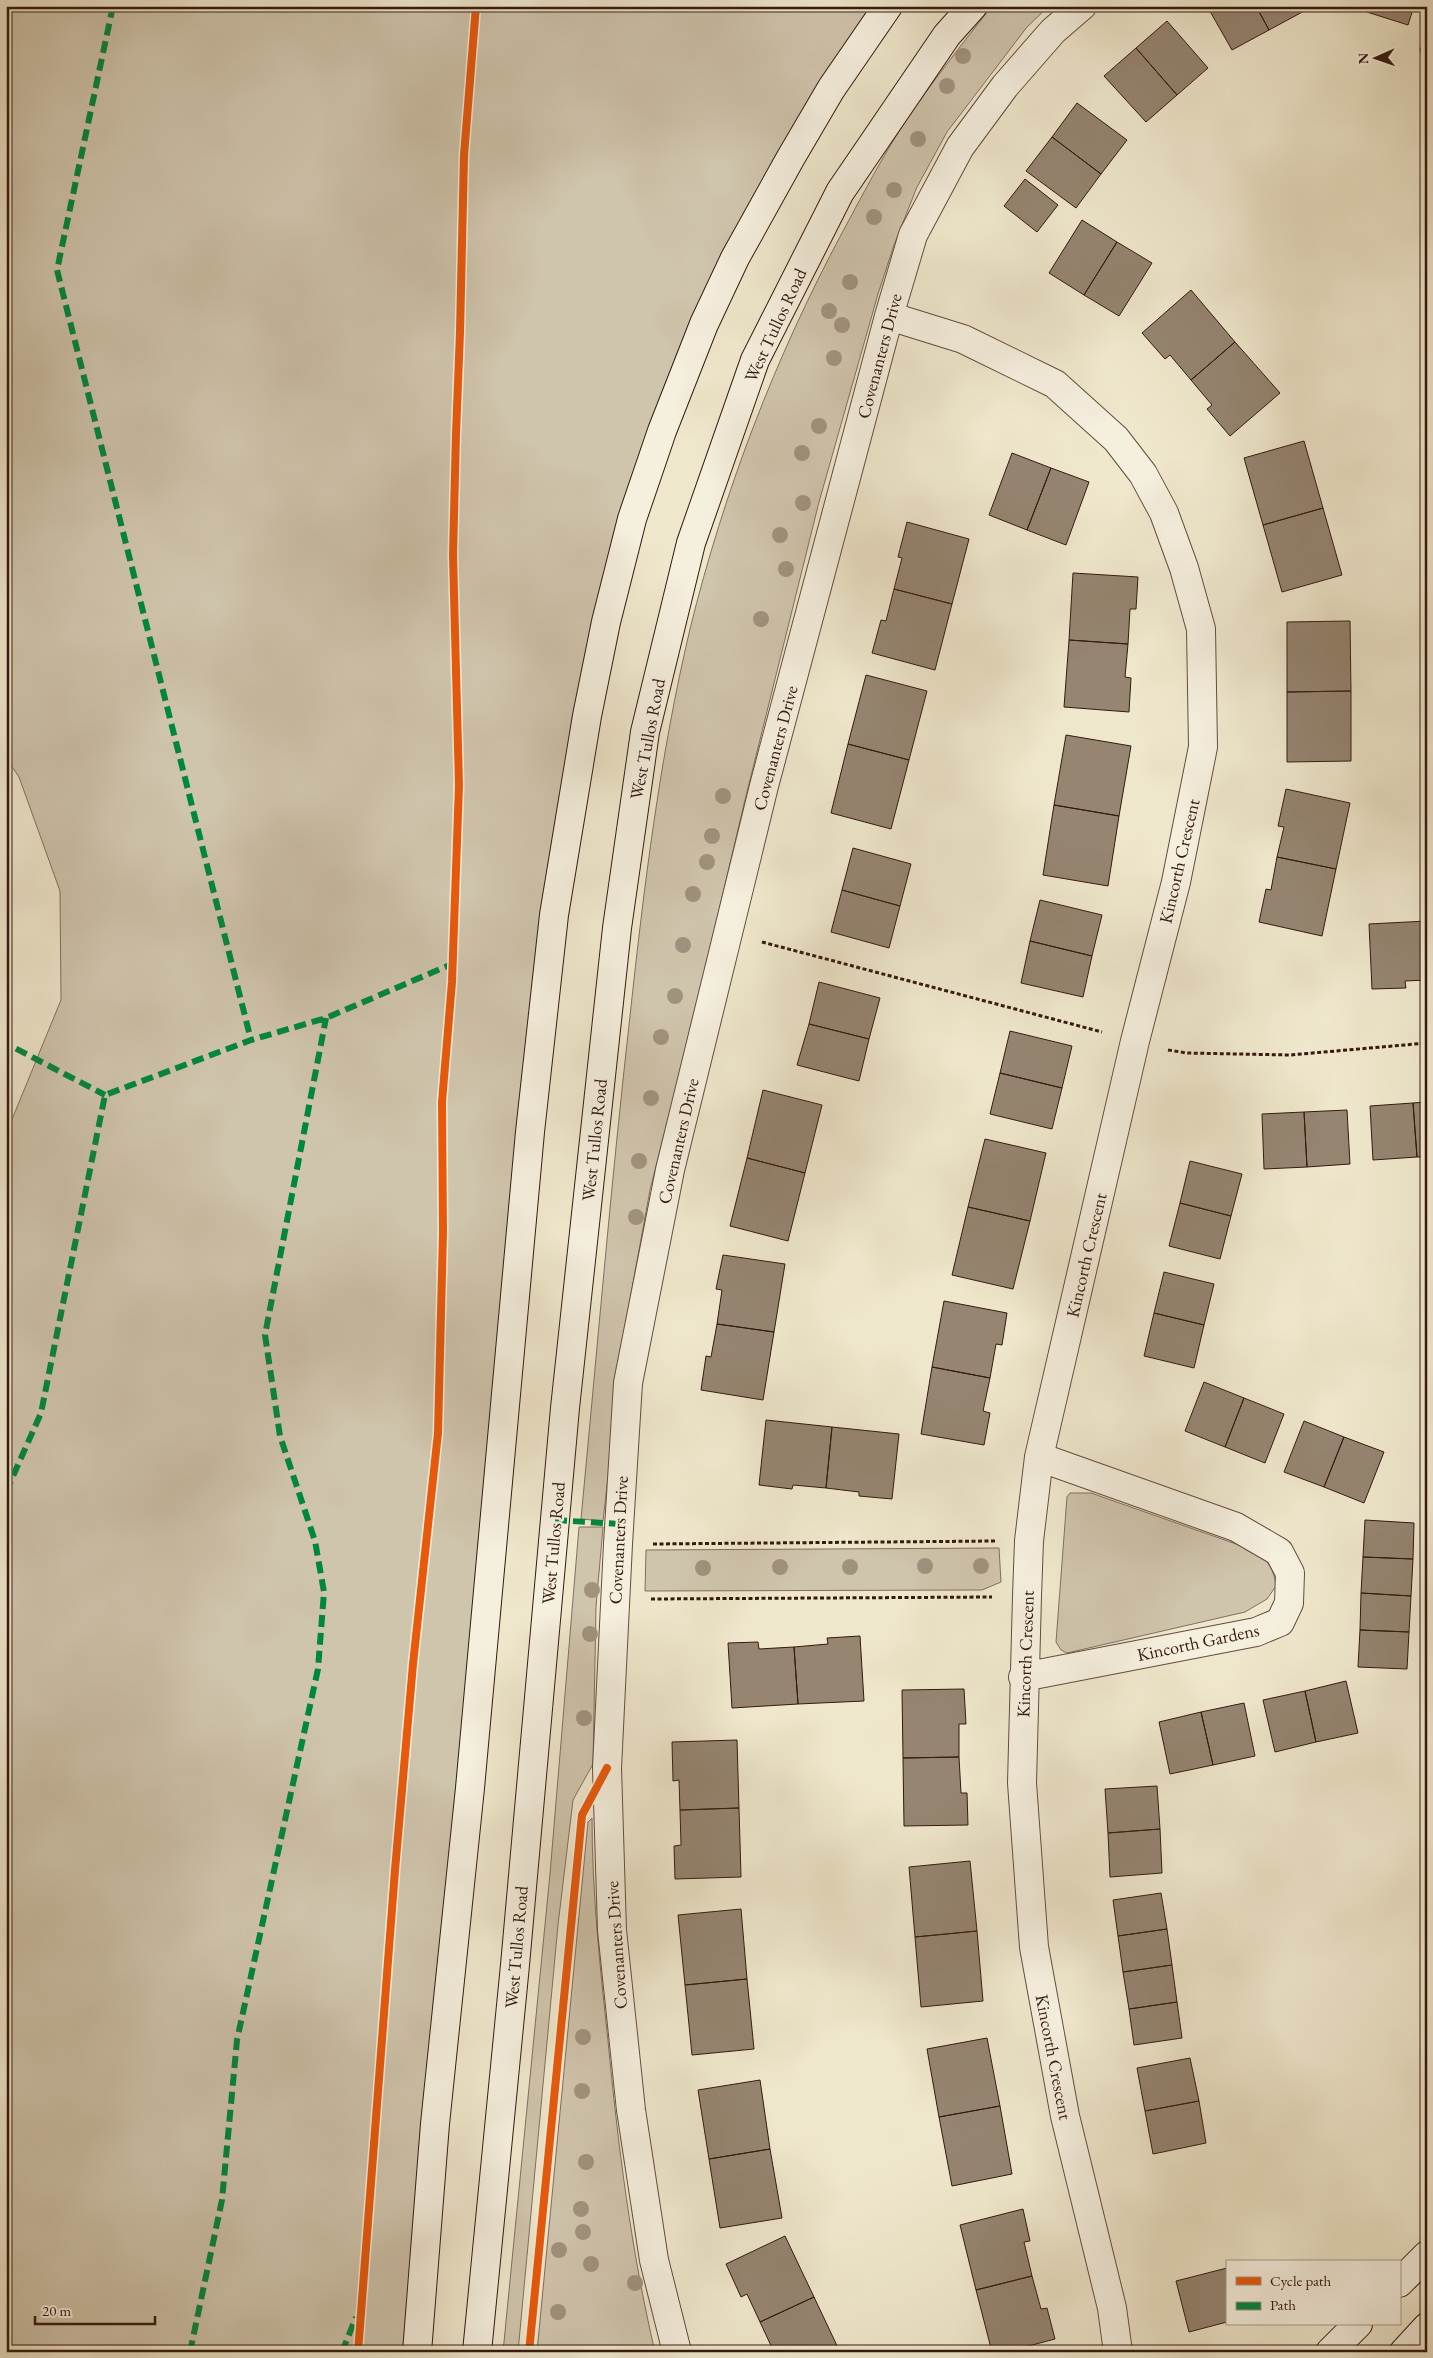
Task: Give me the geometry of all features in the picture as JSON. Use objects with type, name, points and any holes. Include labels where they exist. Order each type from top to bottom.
[{"type":"street","points":[[417,2352],[435,2124],[470,1788],[532,1112],[554,915],[587,716],[606,622],[632,519],[662,430],[704,324],[735,258],[790,159],[831,90],[888,6]]},
{"type":"street","name":"West Tullos Road","points":[[477,2352],[515,1965],[566,1399],[617,928],[645,732],[691,542],[755,360],[840,192],[947,34],[973,6]]},
{"type":"street","name":"Covenanters Drive","points":[[677,2352],[654,2260],[632,2110],[612,1930],[608,1768],[615,1599],[628,1383],[670,1170],[767,776],[889,316],[914,234],[960,147],[1005,86],[1053,31],[1082,6]]},
{"type":"street","name":"Kincorth Crescent","points":[[889,316],[963,339],[1055,384],[1116,439],[1143,474],[1164,513],[1184,568],[1201,629],[1204,748],[1176,882],[1135,1041],[1039,1457],[1029,1541],[1026,1596],[1022,1783],[1034,1947],[1065,2116],[1112,2308],[1118,2352]]},
{"type":"street","name":"Kincorth Gardens","points":[[1023,1677],[1256,1632],[1280,1622],[1290,1603],[1290,1573],[1279,1552],[1236,1527],[1039,1457]]},
{"type":"street","points":[[1400,2282],[1427,2255]]},
{"type":"street","points":[[1330,2352],[1356,2326]]},
{"type":"street","points":[[1404,2352],[1427,2327]]},
{"type":"path","points":[[728,933],[1135,1041],[1187,1053],[1290,1054],[1427,1043]]},
{"type":"path","points":[[618,1544],[1029,1541]]},
{"type":"path","points":[[615,1599],[1026,1596]]},
{"type":"shaded area","points":[[6,6],[888,6],[704,324],[587,716],[417,2352],[6,2352],[6,1134],[61,1000],[60,891],[19,777],[6,758]]},
{"type":"shaded area","points":[[992,6],[1049,6],[1027,27],[947,132],[917,187],[894,245],[878,294],[819,502],[650,1190],[625,1327],[603,1521],[581,1519],[617,1142],[647,870],[679,677],[704,577],[735,476],[754,426],[773,377],[818,280],[880,163],[897,135],[936,78]]},
{"type":"shaded area","points":[[1070,1493],[1091,1493],[1256,1551],[1270,1567],[1276,1586],[1267,1599],[1245,1612],[1067,1653],[1061,1650],[1056,1642],[1067,1497]]},
{"type":"shaded area","points":[[579,1527],[603,1527],[596,1607],[593,1764],[573,1800],[558,1925],[518,2352],[503,2352],[550,1874]]},
{"type":"shaded area","points":[[999,1548],[1001,1582],[982,1590],[645,1591],[646,1550]]},
{"type":"shaded area","points":[[592,1818],[593,1874],[597,1929],[616,2119],[632,2236],[655,2352],[537,2352],[588,1822]]},
{"type":"building","points":[[1207,6],[1256,6],[1269,30],[1232,50]]},
{"type":"building","points":[[1256,6],[1304,6],[1306,10],[1269,30]]},
{"type":"building","points":[[1347,6],[1372,6],[1370,13]]},
{"type":"building","points":[[1372,6],[1414,6],[1408,25],[1370,13]]},
{"type":"building","points":[[1167,21],[1208,68],[1177,95],[1136,48]]},
{"type":"building","points":[[1427,46],[1427,75],[1420,48]]},
{"type":"building","points":[[1136,48],[1177,95],[1146,122],[1104,76]]},
{"type":"building","points":[[1077,103],[1127,140],[1101,174],[1052,137]]},
{"type":"building","points":[[1052,137],[1101,174],[1076,208],[1026,171]]},
{"type":"building","points":[[1025,179],[1058,205],[1037,232],[1004,206]]},
{"type":"building","points":[[1082,220],[1117,242],[1084,295],[1049,273]]},
{"type":"building","points":[[1117,242],[1152,263],[1119,316],[1084,295]]},
{"type":"building","points":[[1191,290],[1235,342],[1191,380],[1170,355],[1165,359],[1142,333]]},
{"type":"building","points":[[1235,342],[1280,393],[1230,436],[1207,409],[1212,405],[1191,380]]},
{"type":"building","points":[[1304,441],[1323,508],[1263,525],[1244,458]]},
{"type":"building","points":[[1012,453],[1051,468],[1027,530],[989,515]]},
{"type":"building","points":[[1051,468],[1089,482],[1066,545],[1027,530]]},
{"type":"building","points":[[1323,508],[1342,575],[1282,592],[1263,525]]},
{"type":"building","points":[[907,522],[969,539],[952,604],[894,589],[902,558],[898,557]]},
{"type":"building","points":[[1073,573],[1138,577],[1136,609],[1130,609],[1128,644],[1069,640]]},
{"type":"building","points":[[894,589],[952,604],[935,670],[872,653],[881,620],[886,621]]},
{"type":"building","points":[[1350,621],[1351,691],[1287,692],[1287,622]]},
{"type":"building","points":[[1069,640],[1128,644],[1125,677],[1131,678],[1129,712],[1064,707]]},
{"type":"building","points":[[866,675],[927,691],[909,760],[848,744]]},
{"type":"building","points":[[1351,691],[1351,761],[1287,762],[1287,692]]},
{"type":"building","points":[[1066,735],[1131,746],[1119,816],[1054,805]]},
{"type":"building","points":[[848,744],[909,760],[891,829],[831,813]]},
{"type":"building","points":[[1286,789],[1350,803],[1336,869],[1277,857],[1284,827],[1278,826]]},
{"type":"building","points":[[1054,805],[1119,816],[1108,886],[1043,875]]},
{"type":"building","points":[[853,848],[911,864],[900,906],[842,890]]},
{"type":"building","points":[[1277,857],[1336,869],[1322,936],[1259,922],[1266,889],[1271,890]]},
{"type":"building","points":[[842,890],[900,906],[889,948],[831,932]]},
{"type":"building","points":[[1040,900],[1102,915],[1092,956],[1030,941]]},
{"type":"building","points":[[1427,921],[1427,980],[1405,981],[1406,988],[1372,989],[1369,924]]},
{"type":"building","points":[[1030,941],[1092,956],[1083,997],[1021,983]]},
{"type":"building","points":[[819,982],[880,998],[869,1039],[809,1024]]},
{"type":"building","points":[[809,1024],[869,1039],[859,1081],[797,1065]]},
{"type":"building","points":[[1010,1031],[1072,1046],[1062,1088],[1000,1073]]},
{"type":"building","points":[[1000,1073],[1062,1088],[1052,1129],[990,1114]]},
{"type":"building","points":[[763,1090],[822,1105],[805,1173],[747,1158]]},
{"type":"building","points":[[1427,1102],[1427,1157],[1417,1157],[1413,1103]]},
{"type":"building","points":[[1413,1103],[1417,1157],[1373,1160],[1370,1106]]},
{"type":"building","points":[[1347,1110],[1350,1164],[1307,1167],[1304,1112]]},
{"type":"building","points":[[1304,1112],[1307,1167],[1264,1169],[1262,1114]]},
{"type":"building","points":[[985,1139],[1046,1153],[1030,1221],[968,1207]]},
{"type":"building","points":[[747,1158],[805,1173],[788,1241],[730,1226]]},
{"type":"building","points":[[1190,1161],[1242,1174],[1231,1216],[1180,1203]]},
{"type":"building","points":[[1180,1203],[1231,1216],[1220,1259],[1169,1246]]},
{"type":"building","points":[[968,1207],[1030,1221],[1013,1289],[952,1275]]},
{"type":"building","points":[[723,1255],[785,1264],[774,1332],[717,1324],[722,1290],[716,1289]]},
{"type":"building","points":[[1164,1272],[1214,1284],[1204,1325],[1154,1313]]},
{"type":"building","points":[[944,1301],[1007,1313],[1002,1345],[996,1344],[990,1378],[932,1367]]},
{"type":"building","points":[[1154,1313],[1204,1325],[1194,1368],[1144,1356]]},
{"type":"building","points":[[717,1324],[774,1332],[763,1400],[701,1390],[706,1356],[711,1357]]},
{"type":"building","points":[[932,1367],[990,1378],[983,1411],[990,1413],[984,1445],[921,1434]]},
{"type":"building","points":[[1204,1382],[1244,1398],[1225,1447],[1185,1431]]},
{"type":"building","points":[[1244,1398],[1284,1414],[1265,1463],[1225,1447]]},
{"type":"building","points":[[766,1420],[832,1427],[826,1488],[793,1485],[792,1489],[759,1485]]},
{"type":"building","points":[[1304,1421],[1344,1437],[1324,1487],[1284,1472]]},
{"type":"building","points":[[832,1427],[899,1434],[892,1499],[859,1496],[859,1492],[826,1488]]},
{"type":"building","points":[[1344,1437],[1384,1452],[1364,1503],[1324,1487]]},
{"type":"building","points":[[1365,1520],[1414,1523],[1413,1559],[1363,1557]]},
{"type":"building","points":[[1363,1557],[1413,1559],[1411,1596],[1361,1593]]},
{"type":"building","points":[[1361,1593],[1411,1596],[1409,1632],[1360,1630]]},
{"type":"building","points":[[1360,1630],[1409,1632],[1407,1669],[1358,1667]]},
{"type":"building","points":[[860,1636],[864,1701],[798,1704],[794,1647],[828,1644],[827,1638]]},
{"type":"building","points":[[758,1642],[759,1649],[794,1647],[798,1704],[732,1708],[728,1643]]},
{"type":"building","points":[[1346,1681],[1358,1733],[1316,1742],[1305,1691]]},
{"type":"building","points":[[964,1689],[966,1724],[959,1724],[959,1757],[903,1758],[902,1690]]},
{"type":"building","points":[[1305,1691],[1316,1742],[1275,1752],[1263,1700]]},
{"type":"building","points":[[1244,1703],[1255,1756],[1213,1765],[1201,1712]]},
{"type":"building","points":[[1201,1712],[1213,1765],[1170,1774],[1159,1722]]},
{"type":"building","points":[[737,1740],[739,1808],[680,1810],[679,1780],[673,1781],[672,1742]]},
{"type":"building","points":[[959,1757],[961,1793],[967,1793],[968,1825],[904,1826],[903,1758]]},
{"type":"building","points":[[1157,1786],[1160,1829],[1108,1833],[1105,1789]]},
{"type":"building","points":[[739,1808],[741,1877],[675,1879],[674,1846],[681,1845],[680,1810]]},
{"type":"building","points":[[1160,1829],[1162,1873],[1110,1877],[1108,1833]]},
{"type":"building","points":[[970,1861],[977,1931],[915,1937],[909,1867]]},
{"type":"building","points":[[1161,1893],[1167,1929],[1118,1936],[1113,1900]]},
{"type":"building","points":[[741,1909],[747,1979],[685,1985],[678,1915]]},
{"type":"building","points":[[1167,1929],[1172,1965],[1123,1972],[1118,1936]]},
{"type":"building","points":[[977,1931],[983,2001],[921,2007],[915,1937]]},
{"type":"building","points":[[1172,1965],[1177,2002],[1129,2009],[1123,1972]]},
{"type":"building","points":[[747,1979],[754,2049],[692,2055],[685,1985]]},
{"type":"building","points":[[1177,2002],[1182,2038],[1134,2045],[1129,2009]]},
{"type":"building","points":[[987,2038],[1000,2106],[939,2117],[927,2049]]},
{"type":"building","points":[[1190,2058],[1199,2101],[1145,2111],[1137,2068]]},
{"type":"building","points":[[760,2080],[770,2149],[709,2159],[698,2090]]},
{"type":"building","points":[[1199,2101],[1206,2143],[1153,2154],[1145,2111]]},
{"type":"building","points":[[1000,2106],[1012,2174],[952,2186],[939,2117]]},
{"type":"building","points":[[770,2149],[782,2218],[720,2228],[709,2159]]},
{"type":"building","points":[[1023,2209],[1030,2241],[1024,2242],[1032,2276],[976,2290],[960,2225]]},
{"type":"building","points":[[785,2236],[814,2297],[760,2322],[747,2294],[741,2297],[726,2264]]},
{"type":"building","points":[[1226,2268],[1226,2322],[1189,2332],[1176,2281]]},
{"type":"building","points":[[1032,2276],[1041,2309],[1047,2308],[1055,2339],[1006,2352],[992,2352],[976,2290]]},
{"type":"building","points":[[814,2297],[840,2352],[774,2352],[760,2322]]},
{"type":"marked path","points":[[113,6],[57,270],[251,1040]]},
{"type":"marked path","points":[[6,1492],[41,1413],[105,1095],[251,1040],[326,1018],[452,964]]},
{"type":"marked path","points":[[6,1017],[9,1045],[105,1095]]},
{"type":"marked path","points":[[190,2352],[222,2200],[237,2040],[318,1669],[324,1592],[315,1541],[280,1436],[265,1335],[326,1018]]},
{"type":"marked path","points":[[555,1520],[619,1524]]},
{"type":"marked path","points":[[342,2352],[356,2317]]},
{"type":"cycle path","points":[[358,2352],[395,1870],[413,1664],[438,1433],[443,1232],[442,1102],[452,982],[459,785],[453,555],[456,434],[464,155],[476,6]]},
{"type":"cycle path","points":[[529,2352],[582,1815],[607,1768]]}]
